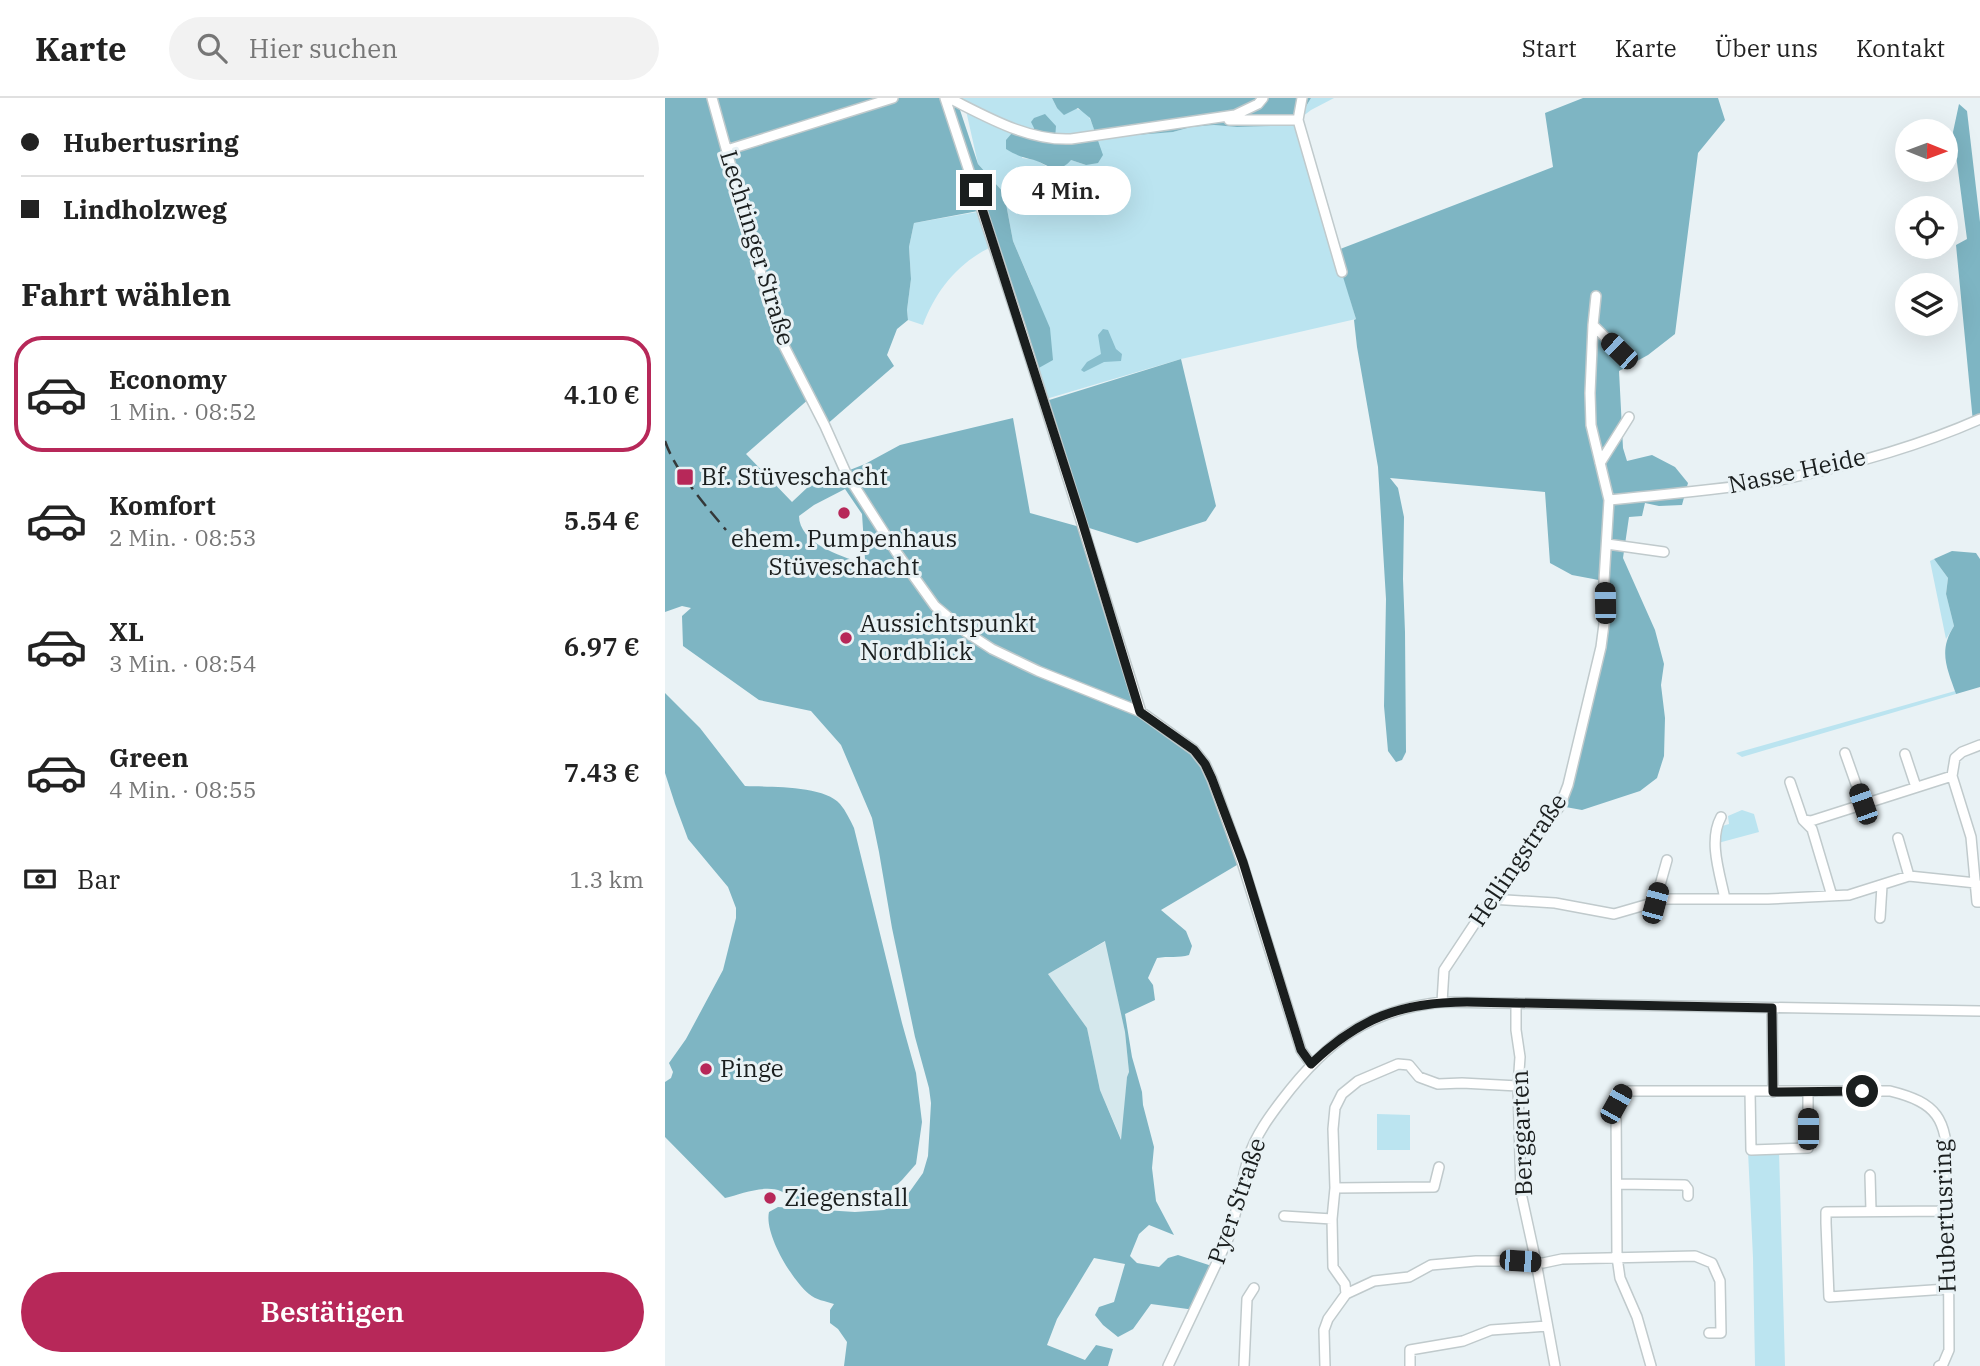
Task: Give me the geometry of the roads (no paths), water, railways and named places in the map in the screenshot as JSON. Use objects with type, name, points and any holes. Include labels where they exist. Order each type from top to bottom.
[{"type":"street","name":"Lechtinger Straße","points":[[712,98],[773,317],[783,344],[825,425],[846,473],[897,553],[935,606],[966,632],[1023,665],[1140,712],[1194,750],[1212,779],[1243,862],[1301,1050],[1311,1064]]},
{"type":"street","points":[[727,150],[893,98]]},
{"type":"street","points":[[947,98],[1019,130],[1055,139],[1235,116],[1258,104],[1263,98]]},
{"type":"street","points":[[947,98],[1140,712]]},
{"type":"street","points":[[1302,98],[1298,120],[1342,272]]},
{"type":"street","points":[[1217,118],[1298,120]]},
{"type":"street","name":"Hellingstraße","points":[[1442,1002],[1444,971],[1491,900],[1560,806],[1568,785],[1601,647],[1609,500],[1591,425],[1593,325],[1597,296]]},
{"type":"street","points":[[1593,325],[1619,351]]},
{"type":"street","points":[[1601,463],[1629,417]]},
{"type":"street","name":"Nasse Heide","points":[[1609,500],[1778,480],[1851,463],[1918,443],[1980,419]]},
{"type":"street","points":[[1607,544],[1664,552]]},
{"type":"street","points":[[1980,744],[1955,758],[1952,776],[1976,845],[1977,902],[1980,902]]},
{"type":"street","points":[[1845,753],[1863,804]]},
{"type":"street","points":[[1905,754],[1916,786]]},
{"type":"street","points":[[1803,820],[1811,821],[1952,776]]},
{"type":"street","points":[[1790,782],[1803,820],[1812,829],[1832,896]]},
{"type":"street","points":[[1721,817],[1716,827],[1715,844],[1725,900]]},
{"type":"street","points":[[1898,838],[1909,876]]},
{"type":"street","points":[[1655,903],[1667,860]]},
{"type":"street","points":[[1491,900],[1555,903],[1614,914],[1666,899],[1725,900],[1849,895],[1909,876],[1976,885]]},
{"type":"street","points":[[1880,918],[1882,886]]},
{"type":"street","name":"Pyer Straße","points":[[1168,1366],[1228,1239],[1249,1155],[1257,1138],[1270,1116],[1311,1064],[1359,1026],[1396,1011],[1442,1002],[1980,1011]]},
{"type":"street","name":"Berggarten","points":[[1516,1003],[1515,1030],[1520,1058],[1518,1086],[1521,1192],[1555,1366]]},
{"type":"street","points":[[1772,1008],[1773,1092]]},
{"type":"street","points":[[1346,1294],[1345,1284],[1333,1267],[1332,1219],[1335,1188],[1333,1129],[1335,1108],[1342,1094],[1358,1081],[1398,1064],[1409,1065],[1419,1077],[1438,1084],[1518,1086]]},
{"type":"street","name":"Hubertusring","points":[[1651,1366],[1637,1317],[1620,1278],[1617,1257],[1616,1104],[1624,1091],[1890,1091],[1917,1099],[1935,1113],[1942,1124],[1947,1147],[1949,1350],[1943,1364],[1939,1366]]},
{"type":"street","points":[[1751,1091],[1751,1150],[1808,1148],[1808,1092]]},
{"type":"street","points":[[1335,1188],[1434,1187],[1439,1167]]},
{"type":"street","points":[[1870,1175],[1871,1210]]},
{"type":"street","points":[[1618,1184],[1685,1185],[1688,1196]]},
{"type":"street","points":[[1948,1211],[1826,1212],[1829,1297],[1948,1289]]},
{"type":"street","points":[[1284,1216],[1332,1219]]},
{"type":"street","points":[[1325,1366],[1324,1330],[1328,1319],[1346,1294],[1374,1281],[1409,1277],[1431,1265],[1476,1261],[1543,1264],[1562,1259],[1695,1256],[1712,1263],[1720,1281],[1721,1332],[1709,1333]]},
{"type":"street","points":[[1244,1366],[1247,1299],[1254,1288]]},
{"type":"street","points":[[1410,1366],[1411,1350],[1464,1341],[1492,1330],[1547,1326]]},
{"type":"railway","points":[[665,441],[683,476],[726,530]]},
{"type":"place","name":"Bf. Stüveschacht","points":[[685,477]]},
{"type":"place","name":"ehem. Pumpenhaus Stüveschacht","points":[[844,513]]},
{"type":"place","name":"Aussichtspunkt Nordblick","points":[[846,638]]},
{"type":"place","name":"Pinge","points":[[706,1069]]},
{"type":"place","name":"Ziegenstall","points":[[770,1198]]}]
